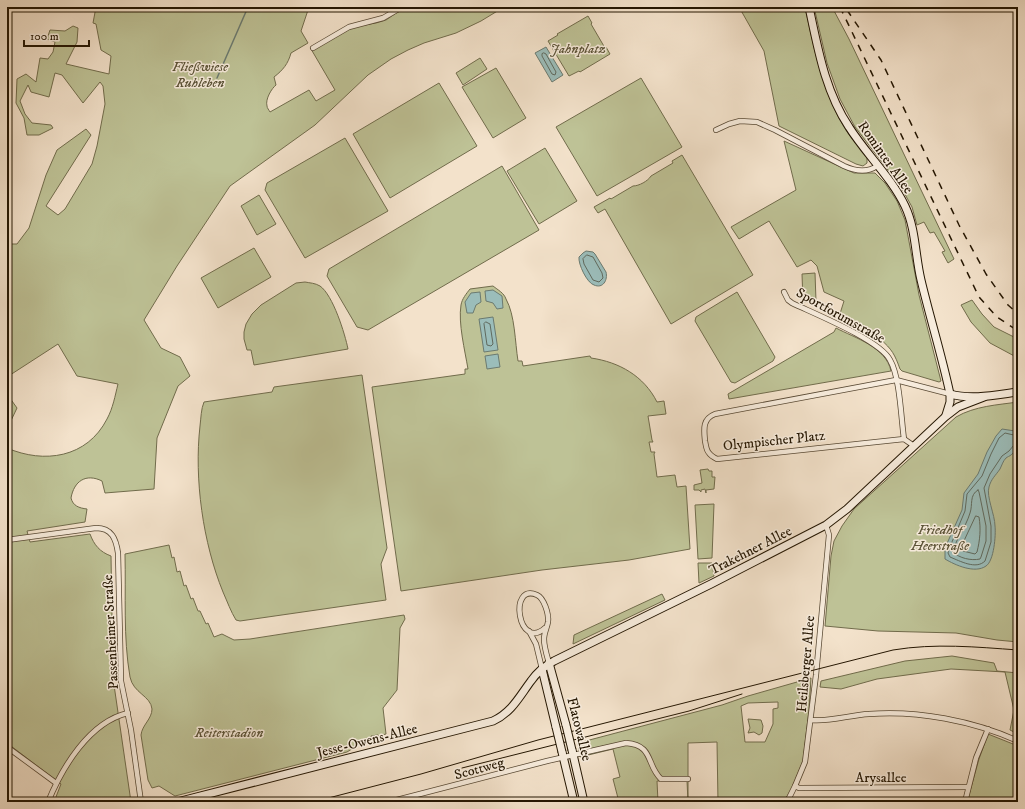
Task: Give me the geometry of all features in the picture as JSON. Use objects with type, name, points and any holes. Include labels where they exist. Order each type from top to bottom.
[{"type":"street","points":[[313,48],[349,27],[383,18],[402,7]]},
{"type":"street","name":"Rominter Allee","points":[[808,7],[823,72],[833,97],[848,127],[898,193],[910,218],[924,294],[950,394]]},
{"type":"street","points":[[1016,7],[1018,11]]},
{"type":"street","points":[[716,130],[734,122],[745,120],[757,122],[854,170],[871,170],[877,166]]},
{"type":"street","name":"Sportforumstraße","points":[[784,292],[788,300],[792,303],[868,340],[881,348],[895,370],[896,380]]},
{"type":"street","points":[[896,380],[904,439],[914,446]]},
{"type":"street","name":"Olympischer Platz","points":[[904,439],[716,459],[708,453],[705,442],[704,425],[711,416],[715,414],[896,380],[950,394]]},
{"type":"street","points":[[945,417],[949,409],[950,394],[958,396],[984,397],[1018,392]]},
{"type":"street","name":"Trakehner Allee","points":[[542,669],[550,663],[711,584],[826,525],[847,509],[945,417],[958,407],[984,397]]},
{"type":"street","name":"Heilsberger Allee","points":[[787,802],[805,762],[811,720],[828,535],[826,525]]},
{"type":"street","name":"Passenheimer Straße","points":[[7,540],[102,528],[111,533],[116,541],[118,553],[120,670],[142,802]]},
{"type":"street","points":[[542,669],[536,644],[529,631],[522,624],[518,606],[522,597],[529,594],[534,594],[544,601],[548,619],[545,628],[544,641],[550,663]]},
{"type":"street","points":[[529,631],[538,632],[545,628]]},
{"type":"street","name":"Flatowallee","points":[[550,663],[584,802]]},
{"type":"street","name":"Flatowallee","points":[[542,669],[574,802]]},
{"type":"street","name":"Jesse-Owens-Allee","points":[[177,802],[493,721],[504,715],[512,708],[531,681],[542,669]]},
{"type":"street","points":[[48,802],[56,783],[76,752],[98,727],[112,717],[128,713]]},
{"type":"street","points":[[811,720],[870,714],[902,714],[943,718],[988,729],[1018,741]]},
{"type":"street","points":[[965,802],[976,758],[988,729]]},
{"type":"street","name":"Scottweg","points":[[389,802],[572,752],[622,744],[632,744],[641,747],[646,751],[656,774],[661,779],[688,779]]},
{"type":"street","points":[[7,747],[56,783]]},
{"type":"street","name":"Arysallee","points":[[795,786],[799,788],[968,787]]},
{"type":"green space","name":"Fließwiese Ruhleben","points":[[96,7],[309,7],[301,31],[308,43],[291,53],[285,66],[274,77],[276,85],[269,94],[267,100],[267,108],[270,112],[309,90],[316,101],[335,90],[311,49],[346,30],[386,20],[405,7],[504,7],[481,21],[456,33],[424,43],[391,59],[368,75],[315,125],[230,186],[177,266],[144,320],[161,348],[180,357],[190,376],[178,386],[157,438],[154,489],[105,493],[102,481],[86,478],[75,487],[71,498],[73,503],[77,506],[87,509],[85,522],[27,531],[30,542],[90,534],[93,542],[98,548],[111,556],[113,678],[131,802],[54,802],[61,784],[7,743],[7,448],[35,456],[50,456],[76,450],[88,442],[98,432],[107,419],[118,384],[77,376],[58,344],[7,377],[7,244],[17,244],[29,228],[46,175],[57,150],[86,129],[91,135],[46,206],[58,215],[65,209],[92,164],[105,104],[103,86],[100,82],[83,103],[62,75],[55,73],[49,97],[31,92],[28,85],[20,101],[25,114],[32,123],[51,125],[53,128],[39,135],[27,135],[24,118],[16,103],[17,79],[26,74],[36,82],[40,58],[48,59],[53,52],[55,42],[47,39],[50,30],[65,31],[73,26],[78,28],[77,42],[66,64],[109,74],[111,56],[101,50],[96,24],[93,23]]},
{"type":"green space","points":[[739,7],[805,7],[824,84],[836,113],[846,131],[867,157],[867,163],[863,166],[856,164],[779,126],[764,51]]},
{"type":"green space","points":[[814,7],[832,7],[849,39],[954,259],[948,263],[942,252],[945,251],[934,232],[930,233],[924,222],[917,225],[912,207],[901,187],[855,127],[840,99],[827,63]]},
{"type":"green space","name":"Jahnplatz","points":[[588,16],[592,23],[591,24],[610,54],[580,72],[579,71],[569,76],[548,41]]},
{"type":"green space","points":[[480,58],[487,69],[463,85],[456,73]]},
{"type":"green space","points":[[496,68],[526,118],[493,138],[462,87]]},
{"type":"green space","points":[[641,78],[682,147],[597,196],[556,127]]},
{"type":"green space","points":[[439,83],[477,146],[390,198],[353,134]]},
{"type":"green space","points":[[345,138],[388,211],[305,258],[265,190],[267,183]]},
{"type":"green space","points":[[784,141],[854,173],[875,173],[885,183],[897,201],[905,220],[919,295],[941,381],[939,382],[902,371],[893,352],[880,339],[838,320],[844,301],[824,292],[817,266],[811,260],[797,267],[769,221],[739,239],[731,227],[796,190]]},
{"type":"green space","points":[[545,148],[577,201],[539,224],[507,171]]},
{"type":"green space","points":[[682,155],[753,275],[671,324],[605,209],[598,213],[594,207],[633,186],[643,183],[651,176],[673,163],[672,161]]},
{"type":"green space","points":[[502,166],[539,230],[368,330],[357,327],[327,276],[329,269]]},
{"type":"green space","points":[[259,195],[276,224],[257,235],[241,206]]},
{"type":"green space","points":[[254,248],[271,277],[218,308],[201,278]]},
{"type":"green space","points":[[815,273],[816,301],[803,302],[802,274]]},
{"type":"green space","points":[[305,282],[320,286],[325,291],[334,306],[348,349],[254,365],[251,350],[247,350],[244,339],[246,324],[252,314],[261,305],[296,283]]},
{"type":"green space","points":[[493,286],[504,295],[509,305],[513,321],[518,361],[522,361],[523,366],[590,356],[591,358],[611,363],[630,372],[645,385],[657,402],[664,401],[666,414],[648,416],[653,442],[649,442],[651,452],[655,452],[657,477],[675,475],[677,487],[686,486],[690,549],[629,560],[542,570],[401,591],[372,387],[465,374],[465,369],[468,369],[461,328],[460,312],[462,303],[464,297],[470,289]]},
{"type":"green space","points":[[737,292],[775,357],[773,361],[735,383],[731,382],[695,321],[696,317]]},
{"type":"green space","points":[[972,300],[994,327],[1018,339],[1018,358],[990,343],[971,322],[961,305]]},
{"type":"green space","points":[[836,328],[876,349],[888,363],[891,371],[729,399],[728,394],[834,332]]},
{"type":"green space","points":[[362,375],[387,548],[381,564],[386,600],[240,621],[236,620],[216,573],[205,532],[199,489],[198,467],[198,446],[201,414],[204,402],[272,392],[274,387]]},
{"type":"green space","points":[[7,394],[17,408],[7,429]]},
{"type":"green space","name":"Friedhof Heerstraße","points":[[1018,402],[1018,642],[956,633],[878,631],[825,626],[831,556],[834,541],[854,509],[956,417],[978,408]]},
{"type":"green space","points":[[708,469],[709,471],[712,471],[712,477],[715,477],[714,489],[706,490],[706,493],[705,489],[701,490],[701,492],[699,490],[694,490],[694,485],[702,483],[700,470]]},
{"type":"green space","points":[[714,504],[712,558],[698,559],[695,505]]},
{"type":"green space","name":"Reiterstadion","points":[[169,545],[172,558],[174,557],[177,572],[180,571],[184,586],[186,585],[191,599],[193,598],[198,611],[200,611],[206,624],[208,623],[214,637],[222,634],[234,640],[250,639],[404,615],[405,619],[400,628],[397,690],[383,708],[386,734],[371,736],[371,738],[356,742],[355,747],[347,752],[175,796],[159,786],[152,788],[148,780],[141,735],[143,728],[152,713],[152,709],[149,701],[138,691],[132,682],[126,647],[125,554]]},
{"type":"green space","points":[[698,563],[712,563],[714,576],[699,583]]},
{"type":"green space","points":[[662,594],[665,600],[573,644],[574,635]]},
{"type":"green space","points":[[952,656],[994,663],[997,671],[1018,673],[1018,734],[1010,730],[1014,710],[1005,672],[951,669],[877,679],[841,689],[820,687],[821,681],[905,661]]},
{"type":"green space","points":[[811,678],[803,761],[792,788],[784,802],[718,802],[717,742],[688,743],[688,802],[687,781],[657,781],[658,802],[619,802],[613,779],[620,777],[613,749],[580,757],[578,743],[722,705]],"holes":[[[778,702],[778,708],[773,709],[773,724],[765,742],[745,742],[741,706],[748,703]]]},
{"type":"green space","points":[[748,719],[761,720],[763,726],[762,733],[759,735],[754,732],[748,733],[750,728]]},
{"type":"green space","points":[[988,734],[1018,746],[1018,802],[967,802],[979,759]]},
{"type":"water","points":[[546,47],[563,75],[552,82],[535,53]]},
{"type":"water","points":[[586,251],[593,252],[595,254],[606,272],[605,281],[600,286],[591,284],[581,268],[579,257]]},
{"type":"water","points":[[493,290],[502,296],[503,308],[497,309],[493,303],[486,301],[485,291]]},
{"type":"water","points":[[480,292],[481,302],[476,305],[473,313],[467,313],[465,302],[471,293]]},
{"type":"water","points":[[493,317],[498,350],[484,352],[479,319]]},
{"type":"water","points":[[498,354],[500,367],[487,369],[485,356]]},
{"type":"water","points":[[1002,429],[1015,431],[1018,437],[1018,443],[1013,453],[1005,459],[1000,469],[992,479],[988,491],[995,522],[993,554],[986,566],[976,569],[965,568],[945,559],[945,548],[962,510],[964,493],[978,474],[987,452],[996,436]]},
{"type":"waterway","points":[[217,78],[248,7]]},
{"type":"tram line","points":[[313,802],[421,774],[538,740],[893,650],[940,646],[1018,650]]},
{"type":"tram line","points":[[462,768],[689,711],[742,694]]},
{"type":"railway","points":[[840,7],[979,297],[997,317],[1018,331]]},
{"type":"railway","points":[[847,10],[881,60],[959,225],[986,274],[1008,305],[1018,314]]}]
